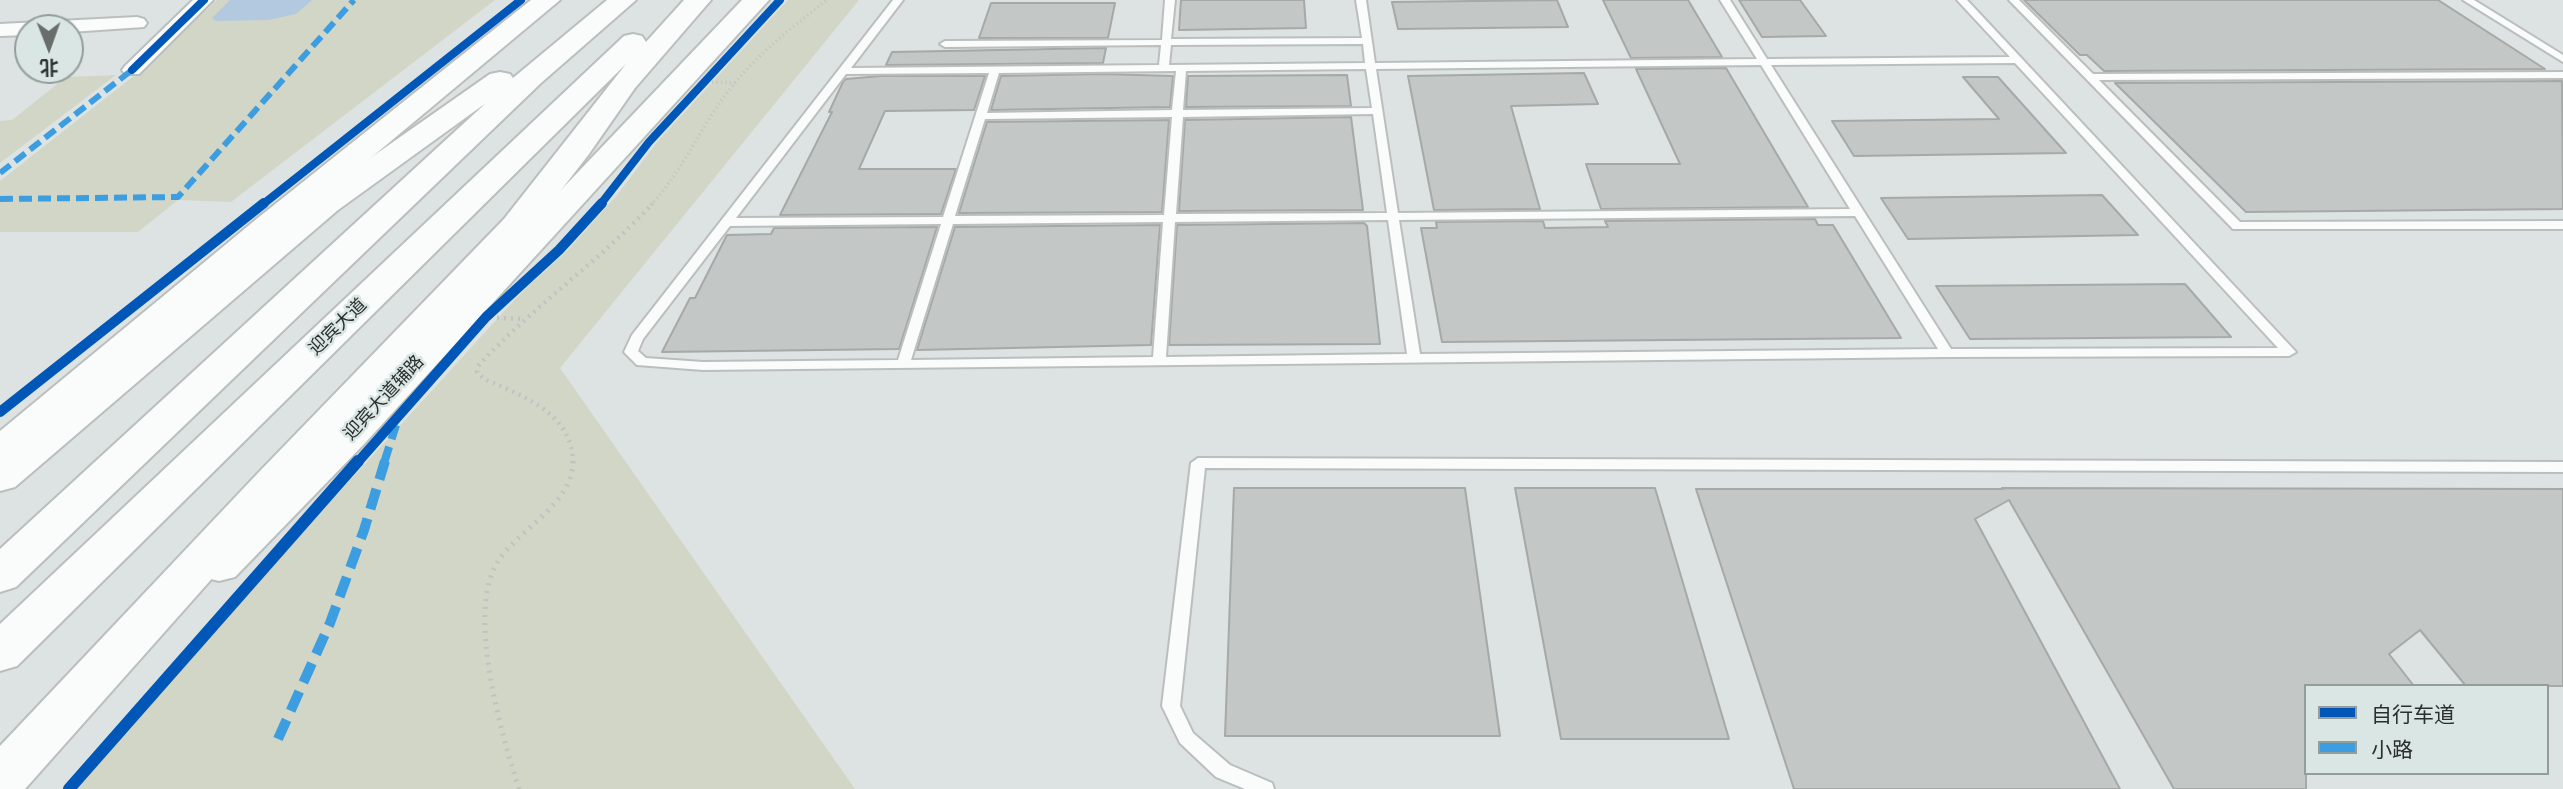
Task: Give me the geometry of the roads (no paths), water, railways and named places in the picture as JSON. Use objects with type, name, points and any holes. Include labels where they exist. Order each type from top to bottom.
[{"type":"main road","points":[[0,453],[227,259],[420,100],[547,0]]},
{"type":"main road","points":[[0,477],[327,203],[544,49],[604,0]]},
{"type":"main road","points":[[0,575],[531,77],[623,0]]},
{"type":"main road","name":"迎宾大道","points":[[0,653],[676,0]]},
{"type":"main road","points":[[0,783],[273,483],[516,226],[579,148],[625,82],[698,0]]},
{"type":"main road","name":"迎宾大道辅路","points":[[0,783],[351,434],[756,0]]},
{"type":"main road","points":[[25,789],[204,581]]},
{"type":"street","points":[[132,70],[204,0]]},
{"type":"street","points":[[84,26],[137,23]]},
{"type":"lane","points":[[898,0],[636,338],[631,352],[642,362],[703,366],[2289,352],[1962,0]]},
{"type":"lane","points":[[1164,67],[1170,0]]},
{"type":"lane","points":[[1361,0],[1414,358]]},
{"type":"lane","points":[[1725,0],[1947,353]]},
{"type":"lane","points":[[2014,0],[2237,226],[2563,225]]},
{"type":"lane","points":[[2468,0],[2563,59]]},
{"type":"lane","points":[[945,44],[1367,41]]},
{"type":"lane","points":[[842,71],[1763,60],[2018,60]]},
{"type":"lane","points":[[1158,361],[1181,67]]},
{"type":"lane","points":[[904,364],[995,69]]},
{"type":"lane","points":[[2090,77],[2563,75]]},
{"type":"lane","points":[[981,116],[1378,111]]},
{"type":"lane","points":[[726,222],[1859,212]]},
{"type":"lane","points":[[1265,789],[1223,771],[1186,738],[1171,706],[1198,463],[2563,467]]},
{"type":"water","points":[[230,0],[312,0],[296,14],[268,20],[216,21],[212,18]]}]
